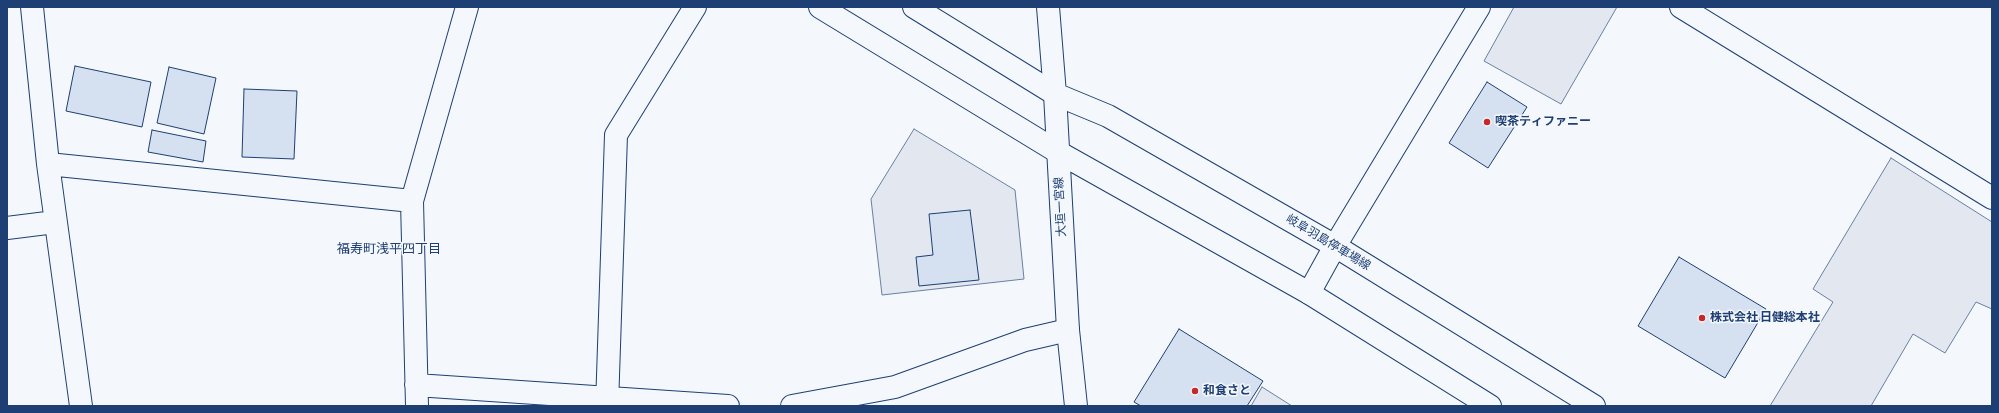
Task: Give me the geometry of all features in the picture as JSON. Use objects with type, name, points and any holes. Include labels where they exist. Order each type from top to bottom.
[{"type":"street","points":[[32,7],[55,222],[81,406]]},
{"type":"street","points":[[467,7],[412,201],[416,396],[728,406]]},
{"type":"street","points":[[607,402],[616,135],[695,7]]},
{"type":"street","points":[[820,7],[1058,152],[1309,293],[1490,406]]},
{"type":"street","name":"岐阜羽島停車場線","points":[[914,7],[1055,94],[1108,116],[1335,246],[1594,406]]},
{"type":"street","name":"大垣一宮線","points":[[1048,7],[1055,94],[1068,330],[1076,406]]},
{"type":"street","points":[[1309,293],[1335,246],[1479,7]]},
{"type":"street","points":[[1682,7],[1992,198]]},
{"type":"street","points":[[48,164],[412,201]]},
{"type":"street","points":[[7,228],[55,222]]},
{"type":"street","points":[[792,406],[895,387],[1026,340],[1068,330]]},
{"type":"shaded area","points":[[1514,7],[1617,7],[1561,104],[1484,61]]},
{"type":"shaded area","points":[[914,129],[1015,190],[1024,279],[882,295],[871,199]]},
{"type":"shaded area","points":[[1891,158],[1992,222],[1992,309],[1976,302],[1945,353],[1913,334],[1871,406],[1770,406],[1833,302],[1813,289]]},
{"type":"shaded area","points":[[1262,387],[1292,406],[1251,406]]},
{"type":"building","points":[[75,66],[151,82],[142,127],[66,111]]},
{"type":"building","points":[[169,67],[216,78],[204,134],[157,123]]},
{"type":"building","points":[[1487,82],[1527,107],[1488,168],[1449,143]]},
{"type":"building","points":[[244,89],[297,91],[294,159],[242,157]]},
{"type":"building","points":[[152,130],[206,141],[203,162],[148,152]]},
{"type":"building","points":[[970,210],[979,280],[919,286],[916,257],[933,255],[929,214]]},
{"type":"building","name":"株式会社 日健総本社","points":[[1679,257],[1766,309],[1725,378],[1638,326]]},
{"type":"building","points":[[1179,329],[1263,381],[1247,406],[1141,406],[1134,402]]},
{"type":"place","name":"喫茶ティファニー","points":[[1487,122]]},
{"type":"place","name":"株式会社 日健総本社","points":[[1702,318]]},
{"type":"place","name":"和食さと","points":[[1195,391]]},
{"type":"district","name":"福寿町浅平四丁目","points":[[389,250]]}]
